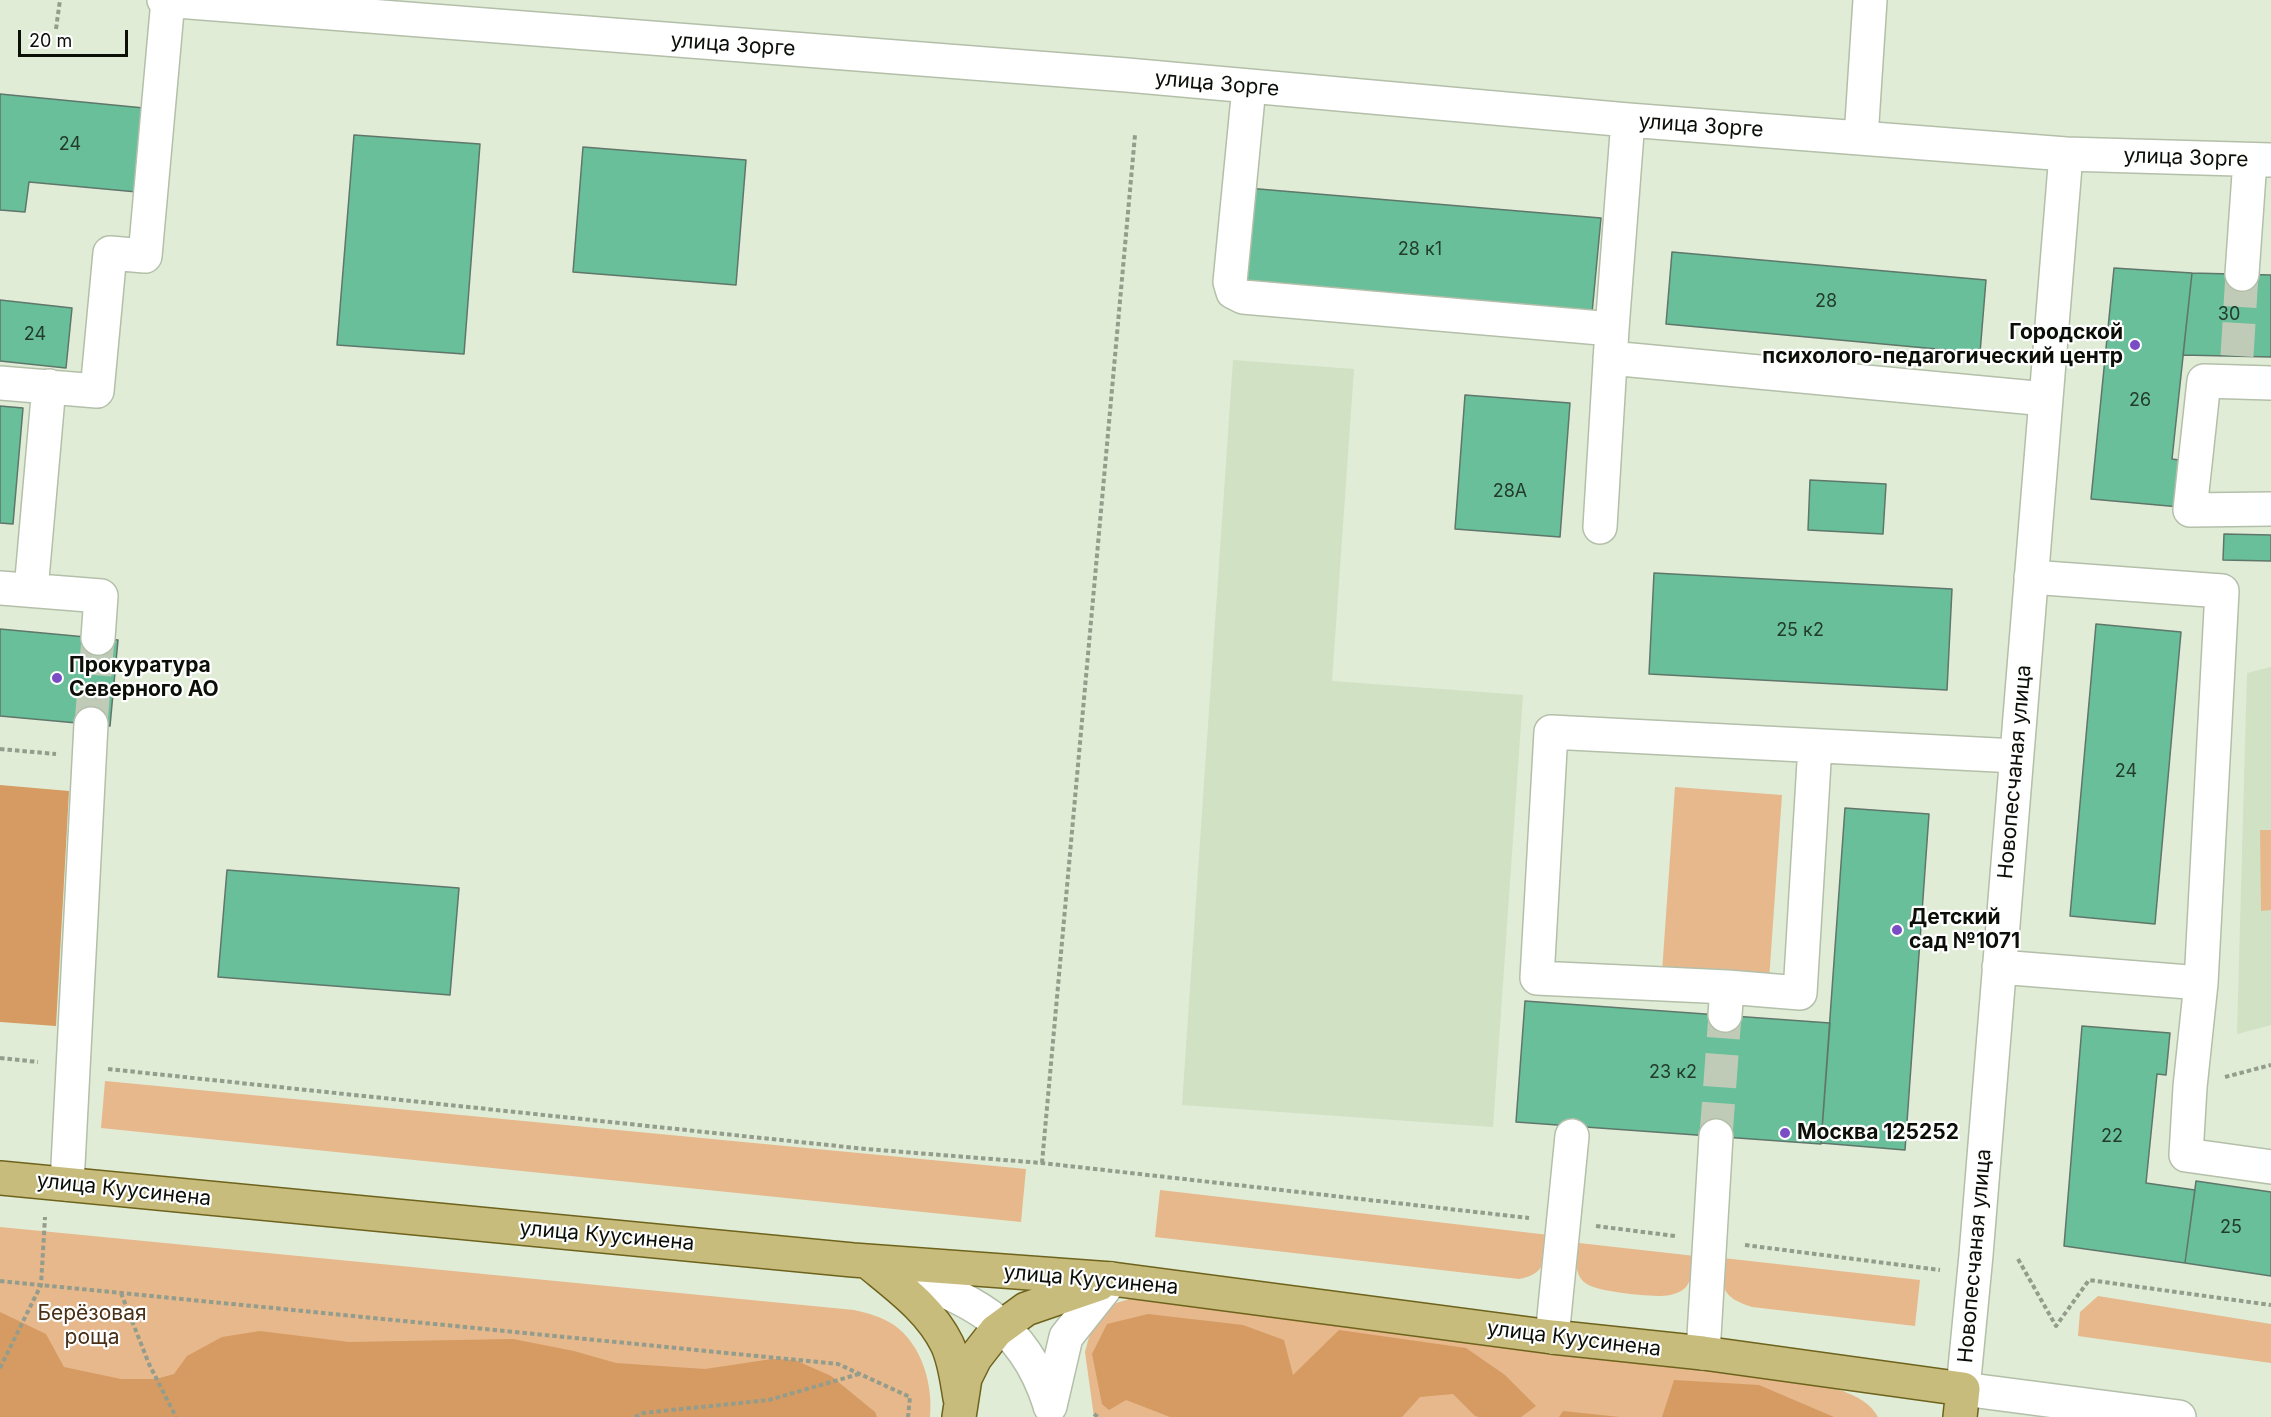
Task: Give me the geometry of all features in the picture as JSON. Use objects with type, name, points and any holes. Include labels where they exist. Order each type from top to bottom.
[{"type":"main road","name":"улица Куусинена","points":[[0,1178],[867,1261],[1112,1279],[1552,1337],[1703,1353],[1962,1403]]},
{"type":"main road","points":[[867,1261],[915,1301],[933,1321],[948,1346],[956,1372],[960,1408]]},
{"type":"main road","points":[[960,1408],[965,1378],[975,1358],[996,1331],[1026,1309],[1112,1279]]},
{"type":"street","name":"улица Зорге","points":[[164,0],[1127,75],[1628,120],[2066,154],[2260,160]]},
{"type":"street","points":[[0,383],[97,391],[110,253],[145,256],[168,0]]},
{"type":"street","points":[[1861,138],[1870,0]]},
{"type":"street","points":[[1249,87],[1230,282],[1233,291],[1243,297],[2046,399]]},
{"type":"street","points":[[1600,527],[1628,120]]},
{"type":"street","name":"Новопесчаная улица","points":[[1962,1403],[2066,154]]},
{"type":"street","points":[[2242,274],[2260,160]]},
{"type":"street","points":[[2271,383],[2237,369],[2204,381],[2190,510],[2271,509]]},
{"type":"street","points":[[49,387],[16,589],[101,596],[98,638]]},
{"type":"street","points":[[2031,578],[2222,591],[2201,982],[2190,1087],[2186,1155],[2271,1167]]},
{"type":"street","points":[[67,1184],[91,724]]},
{"type":"street","points":[[1815,746],[1800,993],[1726,1001],[1537,978],[1551,732],[2016,756]]},
{"type":"street","points":[[1999,967],[2201,982]]},
{"type":"street","points":[[1552,1337],[1572,1136]]},
{"type":"street","points":[[1703,1353],[1716,1136]]},
{"type":"street","points":[[867,1261],[947,1291],[980,1309],[1003,1327],[1026,1352],[1042,1380],[1049,1411]]},
{"type":"street","points":[[1049,1411],[1066,1337],[1112,1279]]},
{"type":"street","name":"улица Куусинена","points":[[1962,1403],[2179,1417]]},
{"type":"path","points":[[56,29],[60,0]]},
{"type":"path","points":[[1042,1163],[1135,135]]},
{"type":"path","points":[[0,749],[89,756]]},
{"type":"path","points":[[0,1058],[866,1149],[1042,1163],[1563,1222],[1944,1270]]},
{"type":"path","points":[[2190,1087],[2271,1065]]},
{"type":"path","points":[[2018,1259],[2056,1326],[2088,1280],[2271,1305]]},
{"type":"path","points":[[0,1281],[838,1364],[910,1397],[908,1417]]},
{"type":"path","points":[[121,1293],[149,1364],[176,1417]]},
{"type":"path","points":[[635,1417],[643,1413],[769,1400],[860,1374]]},
{"type":"shaded area","points":[[1233,360],[1354,369],[1332,681],[1523,695],[1493,1127],[1182,1105]]},
{"type":"shaded area","points":[[2271,667],[2271,1025],[2237,1034],[2247,673]]},
{"type":"shaded area","points":[[0,785],[69,791],[56,1026],[0,1022]]},
{"type":"shaded area","points":[[0,1312],[46,1334],[64,1367],[121,1379],[156,1379],[174,1374],[187,1356],[222,1337],[260,1331],[349,1342],[513,1339],[574,1351],[616,1363],[705,1369],[772,1359],[795,1360],[831,1376],[875,1412],[877,1417],[0,1417]]},
{"type":"shaded area","points":[[1148,1314],[1243,1325],[1284,1340],[1293,1375],[1339,1330],[1466,1348],[1505,1375],[1536,1406],[1521,1417],[1479,1417],[1475,1416],[1453,1394],[1420,1397],[1402,1417],[1170,1417],[1126,1400],[1109,1410],[1102,1404],[1092,1354],[1107,1324]]},
{"type":"shaded area","points":[[1674,1380],[1759,1385],[1834,1417],[1662,1417]]},
{"type":"shaded area","points":[[1563,1411],[1620,1417],[1559,1417]]},
{"type":"green space","points":[[1675,787],[1782,795],[1769,980],[1662,972]]},
{"type":"green space","points":[[2260,830],[2271,830],[2271,910],[2261,911]]},
{"type":"green space","points":[[105,1081],[1026,1169],[1021,1222],[101,1128]]},
{"type":"green space","points":[[1160,1190],[1549,1235],[1547,1251],[1540,1269],[1528,1277],[1519,1279],[1155,1237]]},
{"type":"green space","name":"Берёзовая роща","points":[[0,1227],[854,1310],[889,1322],[904,1333],[912,1343],[924,1366],[930,1392],[930,1417],[0,1417]]},
{"type":"green space","points":[[1579,1243],[1695,1256],[1692,1276],[1684,1289],[1668,1295],[1633,1294],[1598,1288],[1584,1282],[1578,1273]]},
{"type":"green space","points":[[1723,1258],[1920,1280],[1915,1326],[1742,1304],[1725,1290],[1722,1277]]},
{"type":"green space","points":[[1139,1296],[1810,1382],[1857,1397],[1873,1409],[1878,1417],[1094,1417],[1085,1352],[1092,1326],[1110,1305]]},
{"type":"green space","points":[[2098,1296],[2271,1324],[2271,1363],[2078,1336],[2080,1312]]},
{"type":"building","points":[[0,94],[144,108],[137,192],[29,182],[25,212],[0,210]]},
{"type":"building","points":[[354,135],[480,144],[464,354],[337,345]]},
{"type":"building","points":[[583,147],[746,160],[736,285],[573,272]]},
{"type":"building","points":[[1247,188],[1601,218],[1592,313],[1238,283]]},
{"type":"building","points":[[1672,252],[1986,280],[1980,353],[1666,324]]},
{"type":"building","points":[[2114,268],[2192,273],[2172,459],[2186,461],[2180,507],[2091,499]]},
{"type":"building","points":[[2192,273],[2271,275],[2271,357],[2183,355]]},
{"type":"building","points":[[0,300],[72,308],[66,368],[0,361]]},
{"type":"building","points":[[1465,395],[1570,403],[1560,537],[1455,529]]},
{"type":"building","points":[[0,406],[23,408],[13,524],[0,523]]},
{"type":"building","points":[[1810,480],[1886,484],[1883,534],[1808,530]]},
{"type":"building","points":[[2224,534],[2271,535],[2271,561],[2223,560]]},
{"type":"building","points":[[1654,573],[1952,589],[1947,690],[1649,674]]},
{"type":"building","points":[[2096,624],[2181,632],[2155,924],[2070,916]]},
{"type":"building","name":"Прокуратура Северного АО","points":[[0,629],[118,640],[110,726],[0,716]]},
{"type":"building","points":[[1845,808],[1929,814],[1905,1150],[1821,1143]]},
{"type":"building","points":[[227,870],[459,888],[450,995],[218,977]]},
{"type":"building","points":[[1525,1001],[1830,1023],[1821,1144],[1516,1122]]},
{"type":"building","points":[[2082,1026],[2170,1033],[2166,1075],[2157,1074],[2146,1183],[2195,1190],[2185,1263],[2064,1246]]},
{"type":"building","points":[[2196,1181],[2271,1192],[2271,1276],[2185,1263]]},
{"type":"tunnel","points":[[2237,356],[2242,274]]},
{"type":"tunnel","points":[[91,724],[98,638]]},
{"type":"tunnel","points":[[1716,1136],[1725,1015]]},
{"type":"place","name":"Городской психолого-педагогический центр","points":[[2135,345]]},
{"type":"place","name":"Прокуратура Северного АО","points":[[57,678]]},
{"type":"place","name":"Детский сад №1071","points":[[1897,930]]},
{"type":"place","name":"Москва 125252","points":[[1785,1133]]}]
